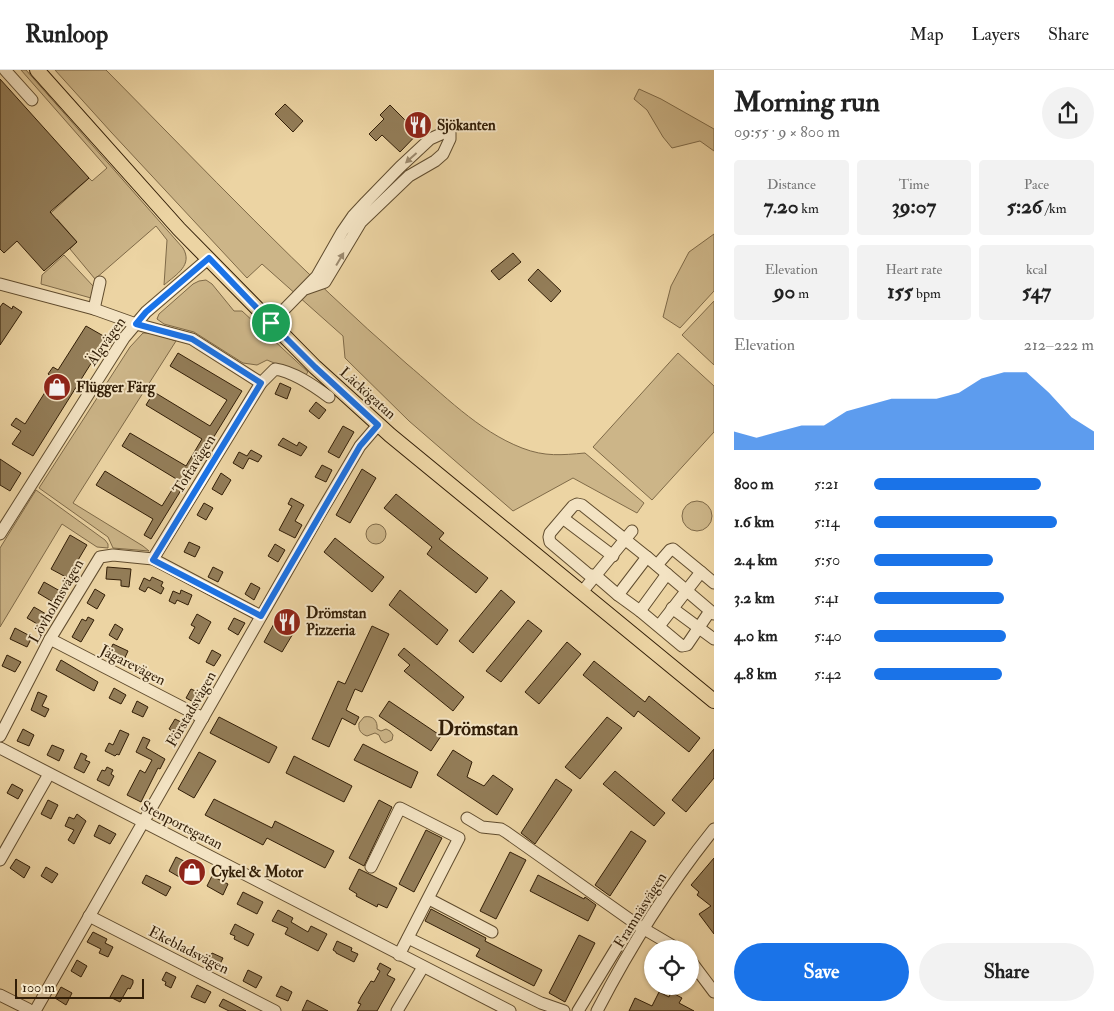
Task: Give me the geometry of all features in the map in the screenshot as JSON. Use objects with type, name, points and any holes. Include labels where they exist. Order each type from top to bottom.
[{"type":"main road","name":"Läckögatan","points":[[37,70],[179,229],[322,374],[378,425],[714,701]]},
{"type":"street","points":[[5,70],[32,100]]},
{"type":"street","points":[[271,323],[317,276],[353,216],[430,139],[450,130],[450,139],[443,154],[435,161],[409,176],[361,222],[325,282],[305,289]]},
{"type":"street","name":"Älgvägen","points":[[0,534],[124,338],[146,312],[209,258]]},
{"type":"street","points":[[94,309],[100,282]]},
{"type":"street","points":[[0,284],[94,309],[136,324],[192,339],[261,383]]},
{"type":"street","name":"Läckögatan","points":[[261,383],[275,370],[283,371],[316,387],[329,396]]},
{"type":"street","name":"Toftavägen","points":[[153,560],[261,383]]},
{"type":"street","name":"Förstadsvägen","points":[[37,1009],[360,446],[378,425]]},
{"type":"street","points":[[577,504],[582,505],[629,536],[647,557],[712,612],[685,646],[682,646],[596,576],[588,574],[550,542],[550,533],[564,519],[573,506],[577,504]]},
{"type":"street","points":[[564,519],[613,556]]},
{"type":"street","points":[[582,592],[629,536]]},
{"type":"street","points":[[657,565],[673,549],[714,583]]},
{"type":"street","name":"Lövholmsvägen","points":[[0,736],[50,639],[100,557],[113,555],[153,560],[261,616]]},
{"type":"street","points":[[618,595],[647,557]]},
{"type":"street","points":[[658,626],[701,572]]},
{"type":"street","points":[[640,611],[667,574]]},
{"type":"street","points":[[672,608],[714,639]]},
{"type":"street","name":"Jägarevägen","points":[[50,639],[203,718]]},
{"type":"street","name":"Stenportsgatan","points":[[0,748],[510,1011]]},
{"type":"street","points":[[0,860],[49,774]]},
{"type":"street","points":[[371,867],[400,808],[460,838],[430,899],[399,954]]},
{"type":"street","points":[[466,818],[482,827],[506,832],[644,929],[663,940]]},
{"type":"street","name":"Framnäsvägen","points":[[597,1011],[644,929],[674,883],[714,829]]},
{"type":"street","points":[[430,899],[492,932]]},
{"type":"street","name":"Ekebladsvägen","points":[[89,916],[275,1011]]},
{"type":"street","points":[[408,938],[541,1003],[564,1011]]},
{"type":"street","points":[[578,1011],[617,947]]},
{"type":"street","points":[[397,1011],[422,967]]},
{"type":"street","points":[[699,972],[714,992]]},
{"type":"street","points":[[0,994],[37,1009]]},
{"type":"shaded area","points":[[21,70],[26,70],[183,248],[186,254],[185,264],[164,285],[167,240],[156,226],[95,279],[70,249],[77,242],[57,219],[47,228],[41,222],[89,178],[92,181],[107,168]]},
{"type":"shaded area","points":[[55,70],[106,70],[329,293],[461,411],[506,441],[530,451],[554,455],[585,453],[644,503],[637,513],[573,478],[513,511],[409,421],[345,358],[343,336],[262,264],[247,278]]},
{"type":"shaded area","points":[[639,89],[661,99],[714,129],[714,151],[700,141],[672,148],[647,110],[634,99]]},
{"type":"shaded area","points":[[714,234],[714,291],[680,328],[663,317],[671,286],[689,252]]},
{"type":"shaded area","points":[[64,255],[94,287],[91,298],[41,284],[42,275]]},
{"type":"shaded area","points":[[206,280],[212,284],[234,311],[242,311],[308,372],[305,376],[267,360],[257,365],[243,363],[194,332],[164,324],[157,319],[159,314],[193,284]]},
{"type":"shaded area","points":[[714,301],[714,365],[682,335]]},
{"type":"shaded area","points":[[143,333],[153,333],[176,341],[73,503],[149,551],[113,548],[108,537],[39,488],[130,347]]},
{"type":"shaded area","points":[[678,353],[714,386],[714,432],[652,500],[593,447]]},
{"type":"shaded area","points":[[36,490],[105,540],[108,548],[97,547],[62,524],[0,627],[0,548]]},
{"type":"shaded area","points":[[697,501],[708,505],[712,516],[708,527],[697,531],[686,527],[682,516],[686,505]]},
{"type":"shaded area","points":[[376,524],[383,527],[386,534],[383,541],[376,544],[369,541],[366,534],[369,527]]},
{"type":"shaded area","points":[[364,717],[374,719],[377,723],[377,729],[390,731],[393,735],[392,740],[385,743],[375,733],[367,736],[363,734],[360,731],[359,723]]},
{"type":"building","points":[[0,79],[89,178],[50,212],[77,242],[44,271],[17,241],[4,253],[0,249]]},
{"type":"building","points":[[285,104],[303,121],[293,132],[275,114]]},
{"type":"building","points":[[390,105],[410,125],[417,118],[425,126],[400,152],[382,135],[376,141],[369,134],[384,119],[380,115]]},
{"type":"building","points":[[513,253],[521,262],[499,280],[491,271]]},
{"type":"building","points":[[538,269],[561,291],[551,302],[528,280]]},
{"type":"building","points":[[3,303],[12,309],[13,306],[22,312],[0,345],[0,307]]},
{"type":"building","points":[[86,326],[107,338],[33,456],[12,444],[21,431],[11,425],[16,418],[25,424],[54,378],[48,374],[53,367],[58,370]]},
{"type":"building","points":[[178,353],[242,391],[151,539],[144,535],[153,519],[96,485],[105,471],[162,506],[178,480],[122,446],[130,433],[186,466],[202,439],[146,405],[154,392],[210,426],[227,400],[170,366]]},
{"type":"building","points":[[280,383],[291,388],[287,399],[275,394]]},
{"type":"building","points":[[316,402],[326,410],[319,419],[309,411]]},
{"type":"building","points":[[343,426],[354,432],[339,458],[328,452]]},
{"type":"building","points":[[283,438],[297,446],[299,442],[307,447],[301,456],[278,445]]},
{"type":"building","points":[[251,450],[262,456],[258,462],[249,458],[243,469],[233,463],[239,452],[247,456]]},
{"type":"building","points":[[0,459],[21,473],[10,491],[0,485]]},
{"type":"building","points":[[322,465],[332,470],[326,482],[315,477]]},
{"type":"building","points":[[362,469],[376,478],[350,523],[336,515]]},
{"type":"building","points":[[221,473],[231,480],[222,495],[212,489]]},
{"type":"building","points":[[396,494],[444,533],[439,539],[488,578],[476,593],[427,554],[432,547],[384,508]]},
{"type":"building","points":[[291,498],[304,505],[295,521],[302,525],[295,538],[279,530],[292,506],[288,504]]},
{"type":"building","points":[[204,503],[213,508],[206,520],[197,515]]},
{"type":"building","points":[[70,535],[87,545],[68,577],[51,569]]},
{"type":"building","points":[[335,538],[384,577],[372,592],[324,552]]},
{"type":"building","points":[[189,542],[200,547],[195,557],[184,552]]},
{"type":"building","points":[[275,544],[285,550],[278,562],[268,556]]},
{"type":"building","points":[[107,567],[131,569],[129,587],[121,586],[121,580],[106,579]]},
{"type":"building","points":[[213,567],[223,572],[218,582],[208,577]]},
{"type":"building","points":[[152,577],[163,582],[161,586],[164,588],[161,594],[148,587],[145,592],[139,589],[144,578],[150,581]]},
{"type":"building","points":[[44,582],[60,591],[53,602],[38,593]]},
{"type":"building","points":[[251,583],[260,588],[254,600],[245,594]]},
{"type":"building","points":[[95,589],[105,595],[97,609],[87,603]]},
{"type":"building","points":[[181,590],[192,595],[188,605],[177,600],[175,604],[169,601],[173,591],[180,594]]},
{"type":"building","points":[[400,590],[448,630],[437,645],[389,605]]},
{"type":"building","points":[[501,590],[515,602],[473,653],[459,641]]},
{"type":"building","points":[[34,607],[46,614],[39,625],[27,618]]},
{"type":"building","points":[[281,611],[300,622],[282,652],[264,642]]},
{"type":"building","points":[[197,614],[211,622],[199,644],[189,638],[195,627],[191,625]]},
{"type":"building","points":[[88,617],[94,620],[81,642],[72,637],[82,619],[86,621]]},
{"type":"building","points":[[234,618],[245,623],[238,635],[228,629]]},
{"type":"building","points":[[528,620],[542,631],[501,682],[486,671]]},
{"type":"building","points":[[115,624],[123,629],[117,640],[109,635]]},
{"type":"building","points":[[372,626],[389,634],[362,692],[355,689],[346,710],[359,717],[355,725],[342,718],[329,747],[312,739],[338,681],[345,684]]},
{"type":"building","points":[[15,628],[32,637],[27,647],[10,639]]},
{"type":"building","points":[[567,642],[581,654],[539,704],[525,692]]},
{"type":"building","points":[[113,644],[128,651],[122,664],[107,657]]},
{"type":"building","points":[[404,648],[464,697],[453,711],[404,671],[410,665],[398,655]]},
{"type":"building","points":[[212,650],[221,655],[214,666],[206,662]]},
{"type":"building","points":[[7,655],[21,662],[15,672],[2,666]]},
{"type":"building","points":[[61,660],[98,682],[94,691],[56,670]]},
{"type":"building","points":[[594,661],[645,702],[649,696],[700,738],[689,752],[638,711],[634,717],[583,675]]},
{"type":"building","points":[[114,688],[126,695],[121,704],[109,698]]},
{"type":"building","points":[[191,689],[202,694],[197,704],[186,698]]},
{"type":"building","points":[[38,692],[47,696],[42,706],[49,709],[45,717],[31,710]]},
{"type":"building","points":[[137,701],[148,707],[143,717],[132,712]]},
{"type":"building","points":[[389,701],[441,736],[431,751],[379,716]]},
{"type":"building","points":[[219,717],[277,747],[269,763],[210,733]]},
{"type":"building","points":[[607,717],[622,728],[580,779],[565,767]]},
{"type":"building","points":[[175,719],[185,724],[179,735],[169,729]]},
{"type":"building","points":[[23,729],[34,735],[29,746],[17,741]]},
{"type":"building","points":[[120,730],[129,734],[119,755],[115,756],[105,751],[109,743],[113,745]]},
{"type":"building","points":[[143,737],[150,740],[146,748],[165,759],[160,769],[158,768],[141,802],[127,795],[140,770],[145,773],[152,760],[136,752]]},
{"type":"building","points":[[363,744],[418,772],[411,788],[354,760]]},
{"type":"building","points":[[52,745],[64,750],[59,761],[47,755]]},
{"type":"building","points":[[714,749],[714,778],[686,812],[672,800]]},
{"type":"building","points":[[453,750],[472,762],[467,777],[484,786],[493,775],[513,789],[497,815],[437,775]]},
{"type":"building","points":[[199,752],[216,761],[194,798],[178,789]]},
{"type":"building","points":[[81,753],[87,756],[85,760],[90,762],[84,773],[74,768]]},
{"type":"building","points":[[294,756],[352,786],[344,802],[286,773]]},
{"type":"building","points":[[107,767],[113,770],[111,774],[114,776],[109,786],[97,780],[102,770],[105,771]]},
{"type":"building","points":[[615,771],[665,813],[654,826],[603,784]]},
{"type":"building","points":[[556,779],[572,790],[535,844],[521,833]]},
{"type":"building","points":[[12,784],[23,790],[18,799],[7,793]]},
{"type":"building","points":[[214,799],[272,828],[275,821],[334,851],[325,868],[267,838],[263,845],[205,815]]},
{"type":"building","points":[[48,800],[58,805],[51,819],[41,814]]},
{"type":"building","points":[[379,800],[392,807],[364,866],[349,858]]},
{"type":"building","points":[[77,814],[86,821],[74,844],[68,840],[74,830],[65,826],[69,817],[74,819]]},
{"type":"building","points":[[99,825],[116,834],[110,844],[94,836]]},
{"type":"building","points":[[426,830],[442,838],[414,892],[399,884]]},
{"type":"building","points":[[631,831],[646,841],[610,896],[595,885]]},
{"type":"building","points":[[510,852],[526,860],[496,919],[480,911]]},
{"type":"building","points":[[176,857],[198,868],[192,879],[183,875],[181,878],[169,871]]},
{"type":"building","points":[[714,858],[714,934],[699,914],[711,906],[697,895],[699,892],[691,885]]},
{"type":"building","points":[[16,859],[30,867],[24,878],[10,868]]},
{"type":"building","points":[[46,867],[58,874],[52,883],[41,876]]},
{"type":"building","points":[[359,869],[397,888],[387,908],[378,904],[377,907],[356,896],[357,894],[349,889]]},
{"type":"building","points":[[146,875],[171,887],[166,896],[142,883]]},
{"type":"building","points":[[538,875],[584,899],[585,897],[596,905],[588,921],[530,891]]},
{"type":"building","points":[[212,876],[228,884],[223,895],[207,886]]},
{"type":"building","points":[[243,892],[263,902],[257,914],[237,904]]},
{"type":"building","points":[[431,909],[486,938],[485,941],[542,970],[534,986],[476,956],[480,949],[425,921]]},
{"type":"building","points":[[278,910],[293,918],[291,922],[308,932],[311,926],[327,934],[318,951],[285,934],[288,928],[272,921]]},
{"type":"building","points":[[235,924],[254,934],[248,946],[234,939],[235,936],[230,934]]},
{"type":"building","points":[[93,932],[107,939],[105,943],[113,947],[108,957],[99,953],[101,949],[87,942]]},
{"type":"building","points":[[579,935],[595,943],[565,1002],[549,993]]},
{"type":"building","points":[[337,941],[352,948],[351,951],[358,954],[354,962],[333,950]]},
{"type":"building","points":[[212,953],[223,958],[218,968],[207,962]]},
{"type":"building","points":[[77,960],[87,966],[81,977],[71,971]]},
{"type":"building","points":[[380,963],[391,969],[387,975],[395,979],[377,1011],[357,1011],[361,1004],[358,1003],[361,997],[371,981],[374,982],[380,971],[377,969]]},
{"type":"building","points":[[248,970],[262,977],[256,988],[243,981]]},
{"type":"building","points":[[166,972],[176,977],[171,988],[165,985],[166,982],[162,980]]},
{"type":"building","points":[[122,975],[133,980],[133,983],[120,1002],[110,997]]},
{"type":"building","points":[[197,985],[211,992],[205,1003],[191,997]]},
{"type":"building","points":[[281,986],[292,992],[288,1001],[276,996]]},
{"type":"building","points":[[61,987],[72,993],[66,1005],[55,998]]},
{"type":"building","points":[[658,995],[669,997],[670,995],[676,995],[682,998],[679,1003],[694,1011],[629,1011],[635,998],[652,1006]]},
{"type":"building","points":[[223,999],[246,1011],[229,1011],[219,1006]]},
{"type":"building","points":[[307,1000],[328,1011],[302,1011]]},
{"type":"place","name":"Sjökanten","points":[[418,125]]},
{"type":"place","name":"Flügger Färg","points":[[57,387]]},
{"type":"place","name":"Drömstan Pizzeria","points":[[287,622]]},
{"type":"place","name":"Cykel & Motor","points":[[192,872]]},
{"type":"district","name":"Drömstan","points":[[478,728]]},
{"type":"route","points":[[209,258],[271,323],[378,425],[360,446],[261,616],[153,560],[261,383],[192,339],[136,324],[146,312],[209,258]]}]
